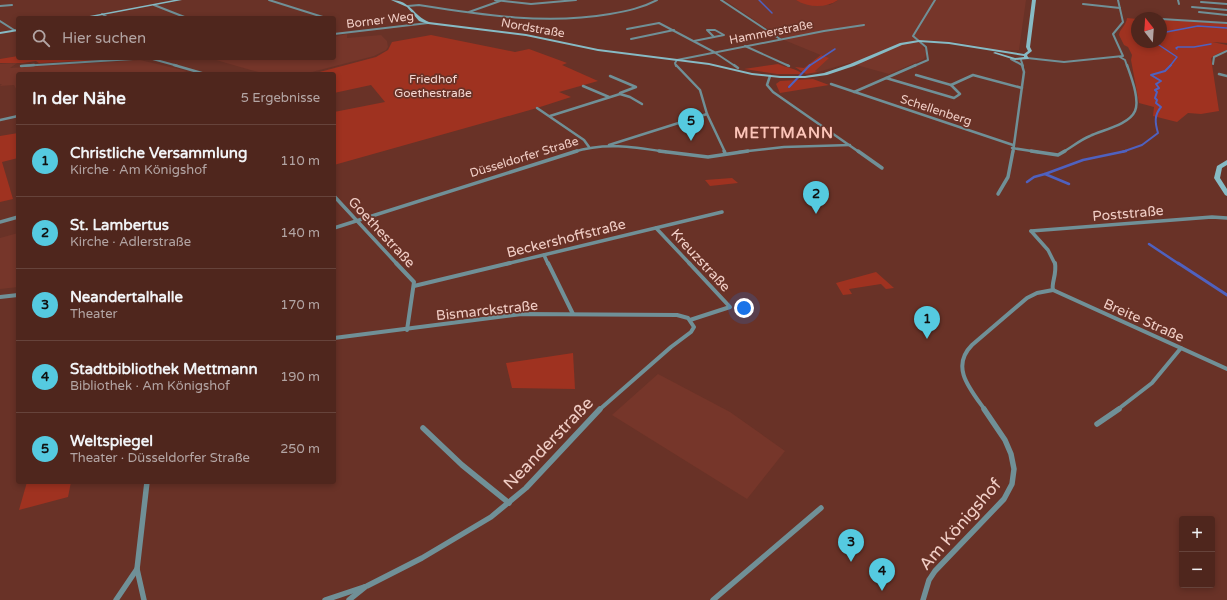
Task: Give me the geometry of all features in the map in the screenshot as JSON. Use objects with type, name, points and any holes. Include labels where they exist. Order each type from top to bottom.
[{"type":"main road","points":[[92,16],[180,0]]},
{"type":"main road","points":[[393,0],[408,6],[420,20],[428,23]]},
{"type":"main road","points":[[1000,53],[1011,59],[1021,60],[1030,51],[1028,47],[1034,0]]},
{"type":"main road","name":"Nordstraße","points":[[428,23],[526,35],[598,50],[709,64],[770,76],[788,77],[812,76],[828,73],[907,43],[919,41],[949,43],[1000,53]]},
{"type":"main road","points":[[0,33],[16,30]]},
{"type":"main road","points":[[1000,53],[1024,51],[1028,47]]},
{"type":"main road","points":[[1017,52],[1026,56]]},
{"type":"main road","points":[[1227,162],[1219,168],[1217,178],[1227,194]]},
{"type":"street","points":[[269,0],[320,16]]},
{"type":"street","points":[[495,0],[532,4],[576,0]]},
{"type":"street","points":[[408,6],[420,5],[468,13],[519,19],[578,18],[602,16],[630,10],[657,0]]},
{"type":"street","points":[[721,0],[780,39]]},
{"type":"street","points":[[919,41],[913,36],[934,0]]},
{"type":"street","points":[[1083,4],[1120,8],[1118,0]]},
{"type":"street","points":[[1178,0],[1180,4]]},
{"type":"street","points":[[468,13],[500,1]]},
{"type":"street","points":[[1201,2],[1227,4]]},
{"type":"street","points":[[0,6],[12,5]]},
{"type":"street","points":[[154,5],[182,16]]},
{"type":"street","points":[[1192,7],[1227,10]]},
{"type":"street","name":"Schellenberg","points":[[831,84],[1013,146],[1058,155],[1088,136],[1126,121],[1135,111],[1134,86],[1125,60],[1120,57],[1123,55],[1113,34],[1123,22],[1120,8]]},
{"type":"street","points":[[1199,12],[1227,15]]},
{"type":"street","points":[[102,14],[106,16]]},
{"type":"street","points":[[1167,19],[1227,23]]},
{"type":"street","points":[[0,21],[16,30]]},
{"type":"street","name":"Borner Weg","points":[[336,34],[428,23]]},
{"type":"street","points":[[627,29],[659,23],[714,52],[738,68]]},
{"type":"street","name":"Hammerstraße","points":[[677,60],[780,39],[864,26]]},
{"type":"street","points":[[631,39],[674,30]]},
{"type":"street","points":[[694,41],[715,38],[724,35],[715,30],[706,31],[715,38]]},
{"type":"street","name":"Schellenberg","points":[[853,92],[928,60],[928,50],[924,44],[919,41]]},
{"type":"street","points":[[745,46],[789,66]]},
{"type":"street","points":[[1213,64],[1214,57],[1227,52]]},
{"type":"street","points":[[1026,56],[1066,62],[1120,57]]},
{"type":"street","points":[[1011,59],[1022,65]]},
{"type":"street","points":[[21,66],[117,60]]},
{"type":"street","points":[[156,60],[198,72]]},
{"type":"street","points":[[677,60],[674,64],[700,90],[707,114],[724,153]]},
{"type":"street","points":[[998,194],[1004,188],[1009,177],[1024,72],[1021,60]]},
{"type":"street","points":[[1219,74],[1227,76]]},
{"type":"street","name":"Schellenberg","points":[[916,75],[951,85]]},
{"type":"street","points":[[550,116],[620,94],[620,92],[636,87],[610,76]]},
{"type":"street","points":[[770,76],[767,85],[770,90],[882,168]]},
{"type":"street","points":[[886,78],[954,98],[960,94],[951,85],[973,76],[1022,88]]},
{"type":"street","points":[[583,86],[609,97]]},
{"type":"street","points":[[620,94],[630,97],[642,104]]},
{"type":"street","points":[[537,108],[584,140],[589,147]]},
{"type":"street","points":[[608,145],[707,114]]},
{"type":"street","points":[[0,120],[16,116]]},
{"type":"street","name":"Düsseldorfer Straße","points":[[336,227],[589,147],[608,145],[692,156],[723,156],[724,153],[784,147],[850,145]]},
{"type":"street","name":"Goethestraße","points":[[336,198],[411,279],[414,286],[406,330]]},
{"type":"street","name":"Beckershoffstraße","points":[[414,286],[722,212]]},
{"type":"street","name":"Poststraße","points":[[1053,290],[1052,287],[1057,278],[1054,262],[1049,252],[1031,231],[1212,217],[1227,218]]},
{"type":"street","points":[[0,222],[16,218]]},
{"type":"street","name":"Kreuzstraße","points":[[656,228],[730,307],[690,320]]},
{"type":"street","points":[[544,255],[573,314]]},
{"type":"street","name":"Breite Straße","points":[[1053,290],[1227,368]]},
{"type":"street","name":"Am Königshof","points":[[924,600],[929,580],[935,571],[1004,499],[1011,490],[1014,482],[1015,463],[1012,454],[1000,432],[980,405],[967,382],[961,366],[962,358],[973,344],[1032,295],[1053,290]]},
{"type":"street","points":[[0,297],[16,295]]},
{"type":"street","name":"Bismarckstraße","points":[[336,338],[515,315],[677,315],[690,320]]},
{"type":"street","name":"Neanderstraße","points":[[325,600],[367,586],[452,541],[491,517],[526,488],[605,404],[671,347],[691,332],[694,327],[690,320]]},
{"type":"street","points":[[1097,424],[1130,401],[1152,383],[1181,348]]},
{"type":"street","points":[[423,428],[462,465],[509,503]]},
{"type":"street","points":[[144,600],[137,568],[147,484]]},
{"type":"street","points":[[713,600],[821,508]]},
{"type":"street","points":[[116,600],[137,568]]},
{"type":"street","name":"Neanderstraße","points":[[349,600],[367,586]]},
{"type":"shaded area","points":[[725,0],[796,0],[830,5],[838,0],[1026,0],[1019,50],[997,50],[955,42],[919,41],[927,53],[924,59],[889,74],[849,63],[818,72],[815,71],[817,67],[828,58],[784,40]]},
{"type":"shaded area","points":[[347,34],[347,38],[381,35],[387,41],[388,47],[386,50],[374,56],[312,72],[258,72],[216,60],[336,60],[336,37]]},
{"type":"shaded area","points":[[140,60],[187,71],[16,72],[16,89],[14,85],[0,86],[2,84],[0,84],[0,64],[17,63],[10,68]]},
{"type":"shaded area","points":[[16,234],[16,287],[0,289],[0,238]]},
{"type":"shaded area","points":[[658,374],[730,412],[785,451],[747,499],[612,415]]},
{"type":"green space","points":[[796,0],[838,0],[823,6],[812,6]]},
{"type":"green space","points":[[1127,18],[1131,18],[1131,48],[1167,48],[1167,20],[1187,20],[1227,24],[1227,43],[1212,42],[1227,45],[1227,50],[1211,58],[1219,111],[1201,114],[1188,113],[1177,122],[1153,116],[1154,107],[1139,103],[1131,60],[1132,55],[1128,47],[1124,45],[1119,35]]},
{"type":"green space","name":"Friedhof Goethestraße","points":[[431,35],[515,52],[529,49],[567,63],[562,65],[598,81],[559,92],[571,97],[537,108],[336,164],[336,112],[385,102],[371,85],[336,93],[336,72],[320,72],[376,57],[388,50],[392,42]]},
{"type":"green space","points":[[821,55],[829,58],[815,71],[818,72],[806,74],[795,67],[804,68]]},
{"type":"green space","points":[[16,56],[16,60],[99,60],[0,63],[0,59]]},
{"type":"green space","points":[[778,64],[797,70],[803,74],[777,74],[744,69]]},
{"type":"green space","points":[[813,79],[829,85],[780,93],[776,84],[780,81]]},
{"type":"green space","points":[[16,133],[16,158],[2,162],[13,199],[0,202],[0,136]]},
{"type":"green space","points":[[732,178],[738,183],[710,186],[705,180]]},
{"type":"green space","points":[[876,272],[894,288],[886,289],[881,284],[849,289],[852,294],[843,295],[836,283]]},
{"type":"green space","points":[[573,353],[575,389],[512,388],[506,363]]},
{"type":"green space","points":[[26,484],[71,484],[68,497],[19,510]]},
{"type":"waterway","points":[[759,0],[772,13]]},
{"type":"waterway","points":[[1167,32],[1198,26],[1227,28]]},
{"type":"waterway","points":[[1177,49],[1176,48],[1178,47],[1194,47],[1211,44]]},
{"type":"waterway","points":[[1164,48],[1177,57],[1170,66]]},
{"type":"waterway","points":[[809,66],[835,49]]},
{"type":"waterway","points":[[789,87],[809,66]]},
{"type":"waterway","points":[[1123,152],[1142,145],[1158,133],[1156,119],[1157,113],[1161,107],[1156,103],[1157,100],[1155,98],[1157,92],[1155,90],[1159,88],[1156,84],[1161,81],[1151,75],[1165,71],[1170,66]]},
{"type":"waterway","points":[[1045,174],[1083,160],[1123,152]]},
{"type":"waterway","points":[[1027,182],[1034,177],[1045,174]]},
{"type":"waterway","points":[[1045,174],[1069,184]]},
{"type":"waterway","points":[[1149,244],[1179,264]]},
{"type":"waterway","points":[[1178,263],[1227,295]]},
{"type":"place","name":"Weltspiegel","points":[[691,141]]},
{"type":"place","name":"St. Lambertus","points":[[816,214]]},
{"type":"place","name":"Christliche Versammlung","points":[[927,339]]},
{"type":"place","name":"Neandertalhalle","points":[[851,562]]},
{"type":"place","name":"Stadtbibliothek Mettmann","points":[[882,591]]},
{"type":"district","name":"METTMANN","points":[[784,133]]}]
